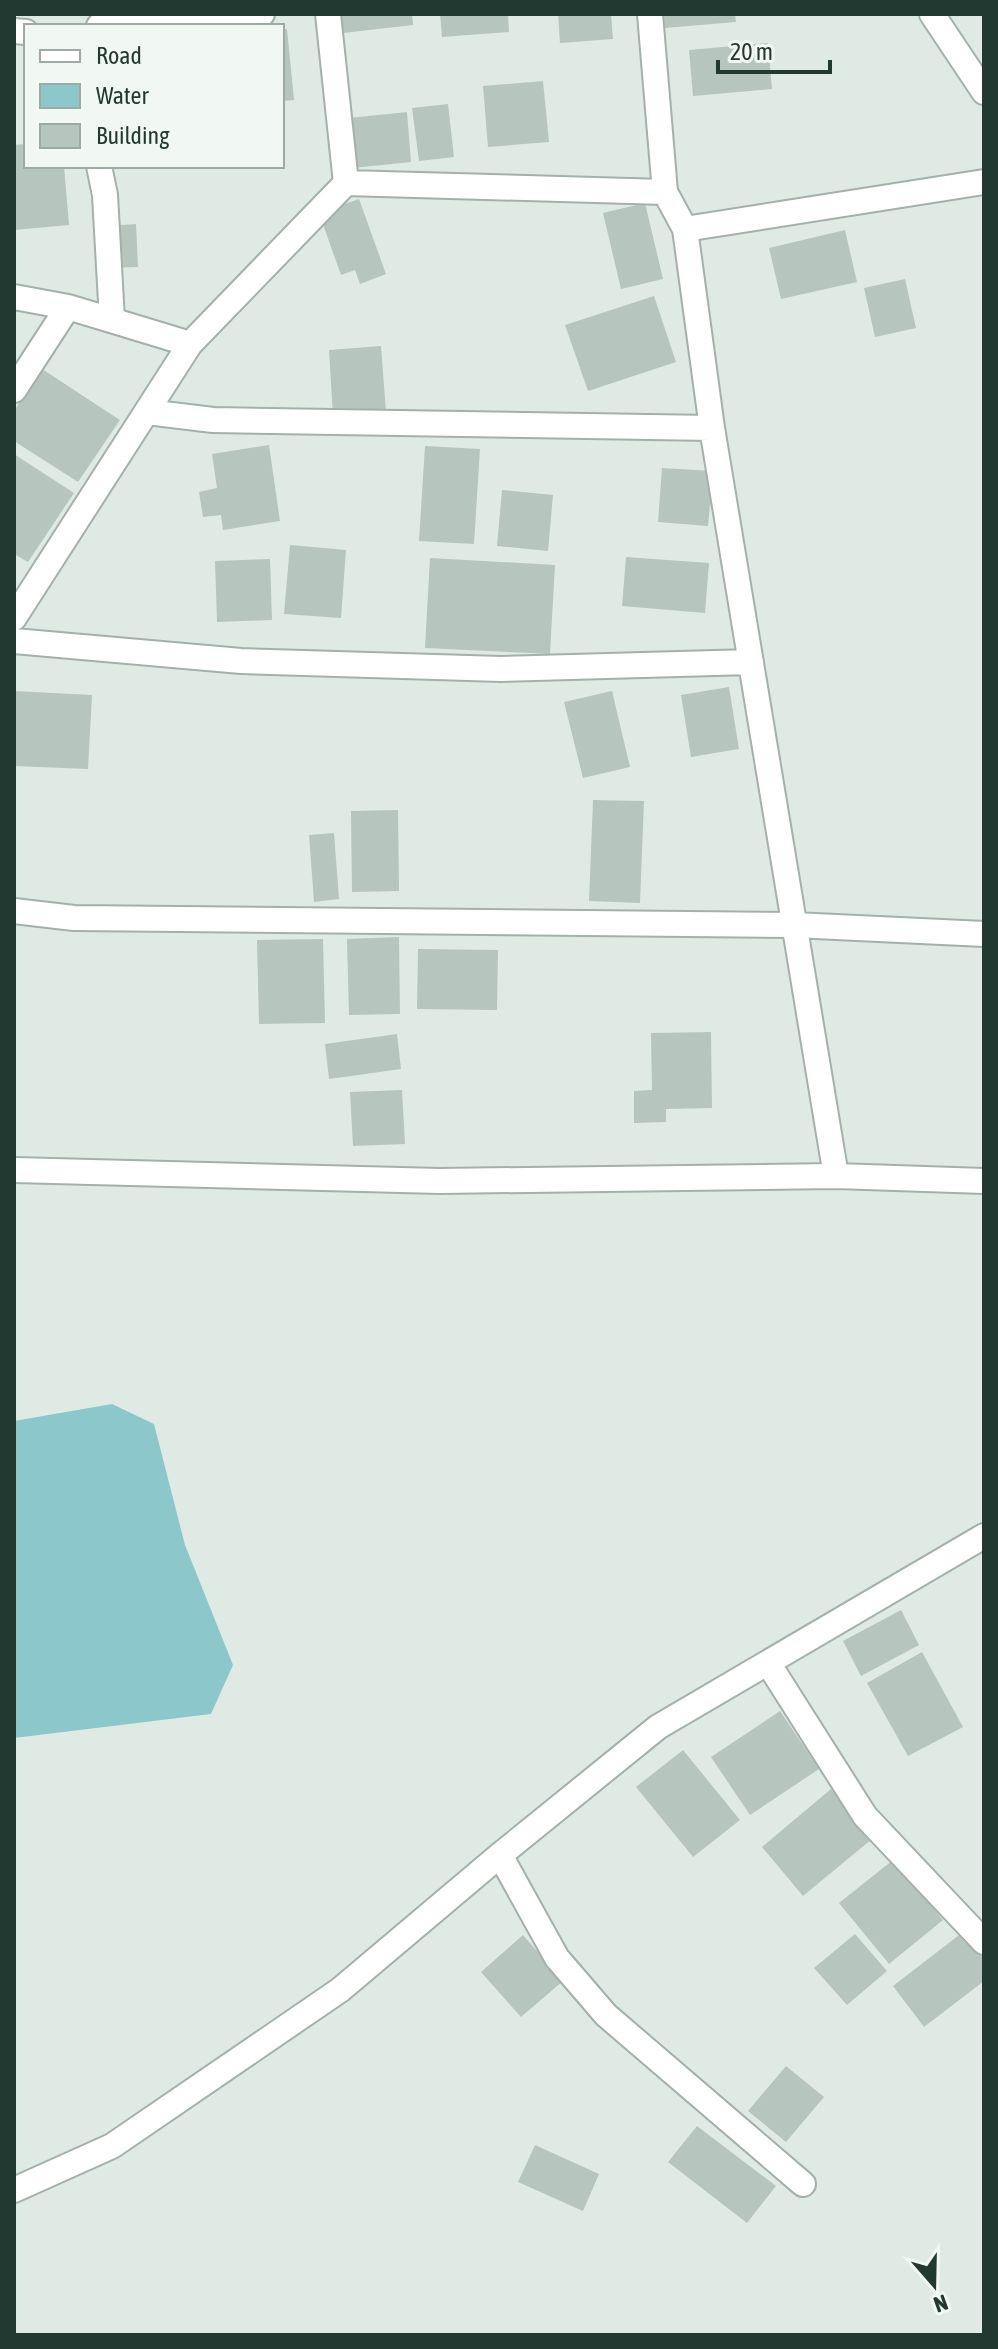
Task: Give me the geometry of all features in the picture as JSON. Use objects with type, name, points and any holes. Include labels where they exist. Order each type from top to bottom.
[{"type":"street","points":[[126,24],[262,14]]},
{"type":"street","points":[[328,14],[346,183]]},
{"type":"street","points":[[650,14],[665,192],[685,229],[712,428],[836,1176]]},
{"type":"street","points":[[932,14],[984,92]]},
{"type":"street","points":[[99,168],[105,195],[112,320]]},
{"type":"street","points":[[685,229],[984,182]]},
{"type":"street","points":[[14,618],[190,344],[346,183],[665,192]]},
{"type":"street","points":[[14,297],[68,307],[190,344]]},
{"type":"street","points":[[14,390],[68,307]]},
{"type":"street","points":[[147,412],[213,420],[712,428]]},
{"type":"street","points":[[14,641],[241,661],[470,669],[751,662]]},
{"type":"street","points":[[14,911],[74,918],[794,925],[984,934]]},
{"type":"street","points":[[14,1170],[440,1181],[836,1176],[984,1181]]},
{"type":"street","points":[[14,2190],[112,2146],[340,1990],[658,1727],[984,1536]]},
{"type":"street","points":[[768,1663],[865,1816],[984,1942]]},
{"type":"street","points":[[500,1855],[557,1958],[606,2015],[803,2184]]},
{"type":"water","points":[[112,1404],[154,1424],[185,1545],[233,1665],[211,1714],[14,1738],[14,1421]]},
{"type":"building","points":[[341,14],[412,14],[413,25],[343,33]]},
{"type":"building","points":[[440,14],[508,14],[509,32],[442,37]]},
{"type":"building","points":[[558,14],[611,14],[613,39],[560,43]]},
{"type":"building","points":[[664,14],[735,14],[736,22],[665,28]]},
{"type":"building","points":[[287,29],[294,100],[284,101],[284,30]]},
{"type":"building","points":[[768,43],[772,89],[693,96],[689,50]]},
{"type":"building","points":[[543,81],[549,142],[488,147],[483,86]]},
{"type":"building","points":[[448,104],[454,157],[419,161],[412,108]]},
{"type":"building","points":[[407,112],[411,162],[353,168],[349,118]]},
{"type":"building","points":[[24,144],[24,168],[64,168],[69,225],[14,230],[14,145]]},
{"type":"building","points":[[359,199],[386,274],[360,284],[355,270],[341,275],[319,213]]},
{"type":"building","points":[[645,203],[663,279],[621,289],[603,213]]},
{"type":"building","points":[[136,224],[138,267],[109,268],[108,226]]},
{"type":"building","points":[[845,230],[857,282],[781,299],[769,248]]},
{"type":"building","points":[[905,279],[916,328],[875,337],[864,288]]},
{"type":"building","points":[[654,296],[676,362],[588,391],[565,325]]},
{"type":"building","points":[[381,346],[386,412],[333,416],[329,350]]},
{"type":"building","points":[[42,369],[120,420],[78,482],[14,441],[14,411]]},
{"type":"building","points":[[269,445],[280,521],[223,530],[221,515],[203,517],[199,492],[217,488],[212,454]]},
{"type":"building","points":[[425,446],[480,449],[474,544],[419,541]]},
{"type":"building","points":[[14,454],[74,493],[28,562],[14,554]]},
{"type":"building","points":[[662,468],[713,471],[708,526],[658,522]]},
{"type":"building","points":[[502,490],[553,495],[548,551],[497,546]]},
{"type":"building","points":[[290,545],[346,550],[341,618],[284,614]]},
{"type":"building","points":[[626,557],[709,563],[705,613],[622,606]]},
{"type":"building","points":[[430,558],[555,565],[550,654],[425,648]]},
{"type":"building","points":[[270,559],[272,620],[217,622],[215,561]]},
{"type":"building","points":[[729,687],[739,749],[691,757],[681,695]]},
{"type":"building","points":[[14,691],[92,695],[88,769],[14,766]]},
{"type":"building","points":[[612,691],[630,767],[583,778],[564,702]]},
{"type":"building","points":[[593,800],[644,801],[640,903],[589,901]]},
{"type":"building","points":[[398,810],[399,891],[352,892],[351,811]]},
{"type":"building","points":[[334,833],[339,899],[314,902],[309,835]]},
{"type":"building","points":[[399,937],[400,1014],[349,1015],[347,939]]},
{"type":"building","points":[[323,939],[325,1023],[259,1024],[257,940]]},
{"type":"building","points":[[418,949],[498,950],[497,1010],[417,1009]]},
{"type":"building","points":[[711,1032],[712,1108],[666,1109],[666,1122],[634,1123],[634,1091],[652,1090],[651,1033]]},
{"type":"building","points":[[397,1034],[401,1069],[329,1079],[325,1044]]},
{"type":"building","points":[[402,1090],[405,1144],[353,1146],[350,1092]]},
{"type":"building","points":[[901,1610],[919,1645],[861,1676],[843,1641]]},
{"type":"building","points":[[922,1652],[963,1727],[908,1756],[867,1683]]},
{"type":"building","points":[[780,1711],[819,1769],[750,1815],[711,1757]]},
{"type":"building","points":[[683,1750],[740,1820],[693,1857],[636,1787]]},
{"type":"building","points":[[831,1789],[872,1839],[803,1896],[762,1847]]},
{"type":"building","points":[[893,1860],[943,1920],[889,1964],[839,1903]]},
{"type":"building","points":[[963,1932],[984,1959],[984,1981],[924,2027],[893,1986]]},
{"type":"building","points":[[855,1934],[887,1971],[847,2005],[814,1968]]},
{"type":"building","points":[[523,1935],[563,1981],[521,2017],[481,1972]]},
{"type":"building","points":[[786,2066],[824,2097],[786,2142],[748,2111]]},
{"type":"building","points":[[697,2126],[776,2186],[747,2223],[668,2162]]},
{"type":"building","points":[[535,2145],[599,2174],[583,2211],[518,2182]]}]
